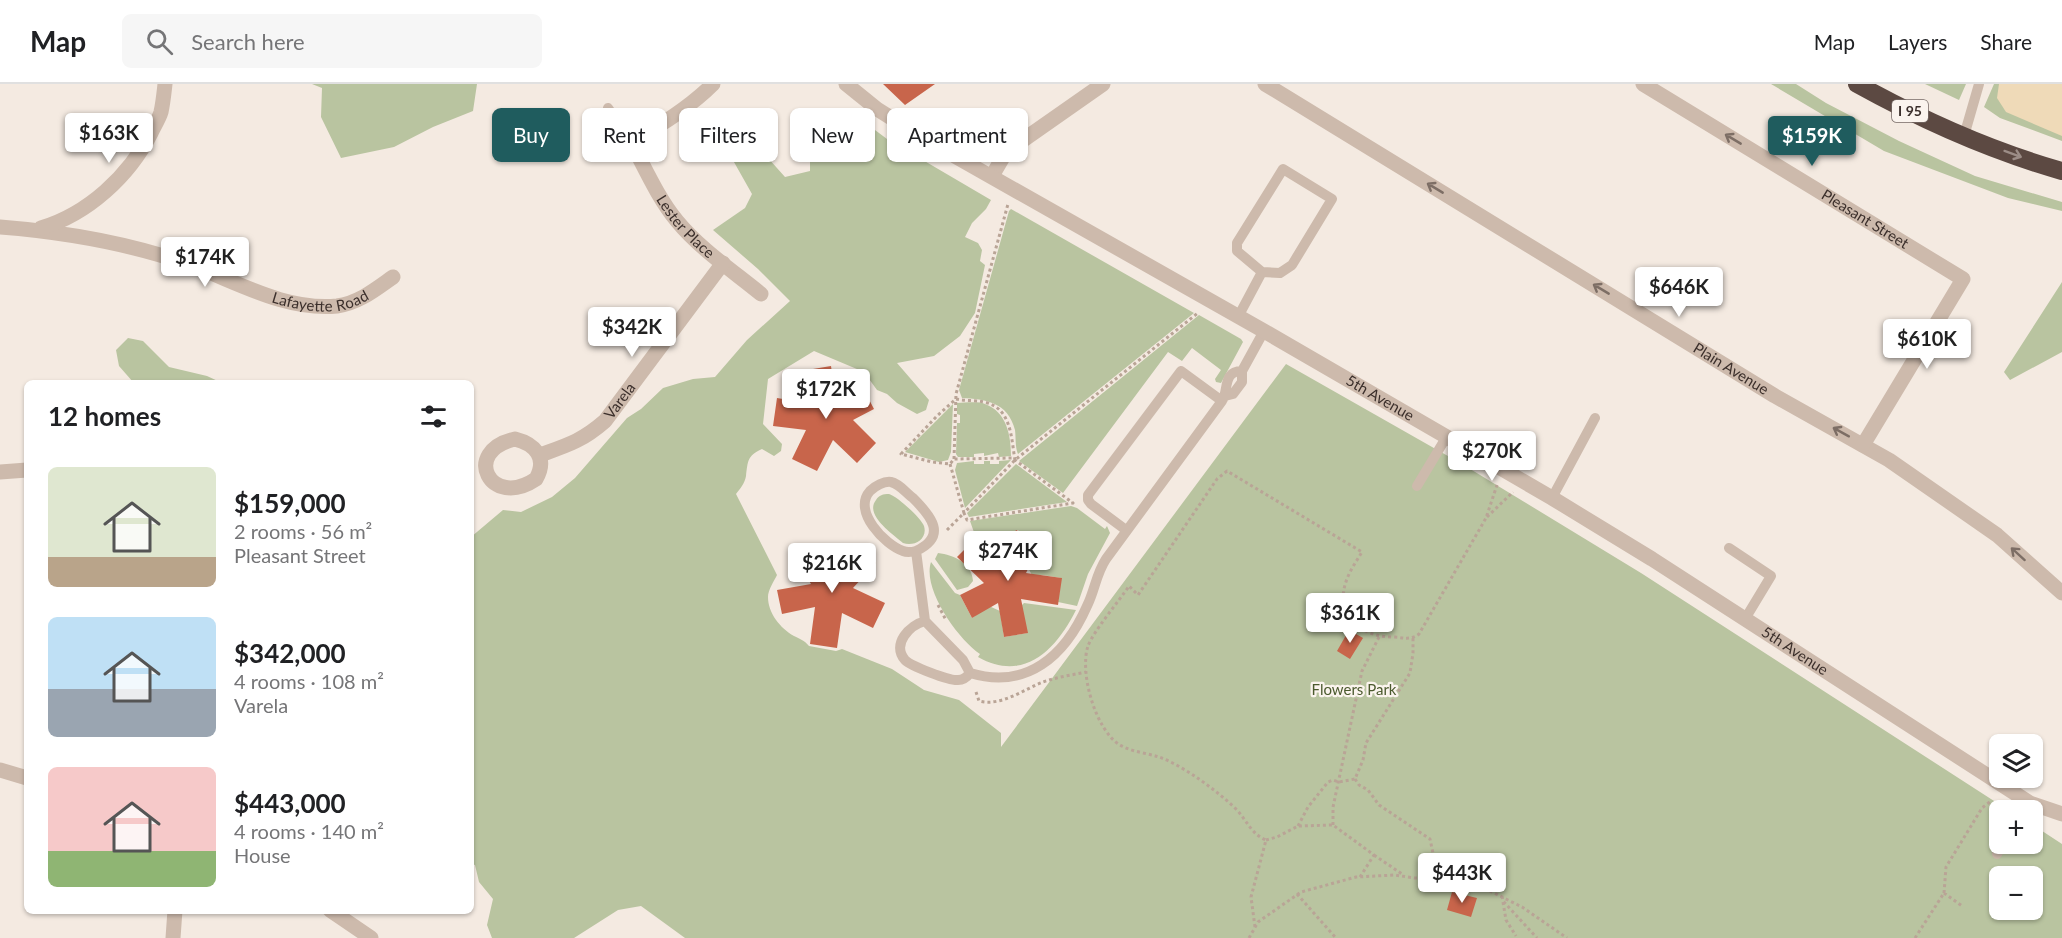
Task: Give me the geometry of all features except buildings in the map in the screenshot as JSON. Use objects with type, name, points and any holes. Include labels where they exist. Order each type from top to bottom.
[{"type":"highway","name":"I 95","points":[[1857,84],[1964,136],[2062,171]]},
{"type":"street","points":[[37,230],[57,223],[88,205],[110,187],[133,162],[161,113],[165,84]]},
{"type":"street","points":[[667,120],[691,104],[713,84]]},
{"type":"street","name":"5th Avenue","points":[[846,84],[899,123],[1552,498],[1745,619],[2019,800]]},
{"type":"street","points":[[992,176],[1006,152],[1103,84]]},
{"type":"street","name":"Plain Avenue","points":[[1265,84],[1775,396],[1889,460],[1997,535],[2062,593]]},
{"type":"street","name":"Pleasant Street","points":[[1643,84],[1963,279],[1863,445]]},
{"type":"street","name":"Lester Place","points":[[642,162],[674,217],[698,242],[761,294]]},
{"type":"street","name":"Lafayette Road","points":[[0,226],[129,246],[187,264],[279,300],[302,304],[336,306],[351,303],[366,296],[393,277]]},
{"type":"street","name":"Varela","points":[[540,455],[587,437],[605,421],[723,263]]},
{"type":"street","points":[[0,472],[24,470]]},
{"type":"street","points":[[0,770],[24,777]]},
{"type":"street","name":"5th Avenue","points":[[2043,810],[2062,814]]},
{"type":"street","points":[[173,938],[175,914]]},
{"type":"street","points":[[336,914],[371,938]]},
{"type":"lane","points":[[1964,136],[1979,84]]},
{"type":"lane","points":[[1283,169],[1332,199],[1292,265],[1280,273],[1262,272],[1237,251],[1237,243],[1283,169]]},
{"type":"lane","points":[[1238,317],[1262,272]]},
{"type":"lane","points":[[925,621],[914,625],[905,633],[901,643],[901,652],[906,661],[950,680],[960,680],[970,673],[996,679],[1022,675],[1056,653],[1066,642],[1084,613],[1100,567],[1224,398],[1225,385],[1232,375],[1242,371],[1264,331]]},
{"type":"lane","points":[[1126,530],[1092,504],[1088,500],[1088,495],[1180,371],[1224,398]]},
{"type":"lane","points":[[1552,498],[1595,418]]},
{"type":"lane","points":[[1416,486],[1447,436]]},
{"type":"lane","points":[[888,482],[897,484],[926,511],[933,522],[934,534],[930,543],[916,551],[909,553],[895,548],[870,523],[864,509],[867,496],[875,487],[888,482]]},
{"type":"lane","points":[[1729,548],[1771,576],[1745,619]]},
{"type":"lane","points":[[916,551],[925,621],[963,660],[970,673]]},
{"type":"path","points":[[950,464],[954,459],[956,399],[1008,204]]},
{"type":"path","points":[[945,532],[1015,460],[1199,312]]},
{"type":"path","points":[[950,464],[900,454],[936,416],[956,399],[986,402],[1001,413],[1010,425],[1015,460]]},
{"type":"path","points":[[950,464],[967,520],[1073,503],[1012,458],[954,459]]},
{"type":"path","points":[[1497,483],[1486,518],[1419,634],[1413,638],[1379,637],[1366,632],[1353,622],[1347,614],[1343,600],[1347,579],[1362,552],[1227,471],[1217,479],[1138,595],[1129,586],[1099,628],[1087,650],[1087,672],[1094,711],[1104,731],[1113,740],[1124,747],[1162,758],[1197,778],[1225,799],[1255,833],[1266,840],[1298,826],[1333,825],[1404,875],[1414,878],[1452,878],[1480,886],[1522,907],[1566,938]]},
{"type":"path","points":[[1486,518],[1513,492]]},
{"type":"path","points":[[937,604],[948,623]]},
{"type":"path","points":[[1333,825],[1333,807],[1355,697],[1362,671],[1379,637]]},
{"type":"path","points":[[1355,778],[1363,760],[1366,743],[1410,673],[1413,638]]},
{"type":"path","points":[[976,692],[979,701],[1003,699],[1045,681],[1087,672]]},
{"type":"path","points":[[1298,826],[1312,801],[1328,782],[1355,778]]},
{"type":"path","points":[[1355,778],[1359,785],[1369,791],[1379,805],[1430,839],[1438,877]]},
{"type":"path","points":[[1915,938],[1944,893],[1944,869],[1982,808],[1989,802]]},
{"type":"path","points":[[1255,927],[1251,897],[1266,840]]},
{"type":"path","points":[[1360,877],[1374,855]]},
{"type":"path","points":[[1250,938],[1262,918],[1278,910],[1297,894],[1360,877],[1404,875]]},
{"type":"path","points":[[1944,893],[1962,906]]},
{"type":"path","points":[[1297,894],[1336,938]]},
{"type":"path","points":[[1502,896],[1506,920],[1516,936]]},
{"type":"path","points":[[1503,901],[1537,938]]},
{"type":"green space","points":[[312,84],[477,84],[473,111],[433,127],[394,147],[341,158],[321,117],[322,88]]},
{"type":"green space","points":[[1771,84],[1796,84],[1826,103],[1899,141],[1975,176],[2062,202],[2062,211],[2008,198],[1884,151]]},
{"type":"green space","points":[[1925,84],[1966,84],[1959,100]]},
{"type":"green space","points":[[1994,84],[2062,84],[2062,141],[2000,118],[1984,107]]},
{"type":"green space","name":"Flowers Park","points":[[875,130],[887,139],[887,162],[926,162],[991,200],[986,209],[972,223],[965,237],[978,243],[982,250],[980,261],[985,265],[975,313],[960,336],[934,356],[897,363],[929,400],[926,410],[917,414],[877,390],[864,372],[814,351],[768,379],[763,424],[782,444],[781,451],[774,456],[762,449],[753,454],[748,463],[745,481],[736,494],[777,575],[768,594],[770,609],[784,629],[809,646],[836,651],[842,649],[892,669],[924,690],[959,700],[1001,733],[1001,747],[1286,364],[1462,464],[1641,573],[1993,800],[1989,800],[1989,854],[2043,854],[2043,832],[2062,844],[2062,938],[685,938],[641,906],[618,910],[574,938],[492,938],[487,925],[493,899],[479,882],[474,865],[474,534],[503,510],[521,512],[552,497],[575,478],[627,418],[641,409],[663,388],[693,379],[715,377],[747,340],[790,301],[758,269],[713,230],[745,208],[752,194],[734,162],[772,162],[785,177],[810,171],[810,162],[875,162]]},
{"type":"green space","points":[[1011,209],[1194,313],[1018,454],[1015,430],[1007,413],[987,401],[962,398],[959,390]]},
{"type":"green space","points":[[2062,282],[2062,352],[2010,380],[2004,372]]},
{"type":"green space","points":[[1199,315],[1243,342],[1221,383],[1216,382],[1215,379],[1221,370],[1192,348],[1182,361],[1168,352],[1063,493],[1019,461]]},
{"type":"green space","points":[[128,338],[143,341],[169,367],[216,380],[131,380],[119,366],[116,350]]},
{"type":"green space","points":[[957,403],[982,403],[998,413],[1009,433],[1011,456],[999,457],[998,453],[984,456],[984,453],[974,454],[974,457],[958,457],[956,454],[957,423],[960,423],[960,415],[957,414]]},
{"type":"green space","points":[[953,404],[951,452],[948,460],[939,462],[905,452]]},
{"type":"green space","points":[[1011,460],[965,508],[955,470],[957,463],[974,461],[974,464],[984,464],[984,461],[990,461],[990,464],[999,464],[999,461]]},
{"type":"green space","points":[[1016,464],[1067,502],[969,517],[967,513]]},
{"type":"green space","points":[[889,494],[903,503],[922,522],[924,535],[916,543],[903,543],[877,518],[873,506],[876,500],[881,495]]},
{"type":"green space","points":[[1071,506],[1105,529],[1107,526],[1110,533],[1088,574],[1077,606],[1058,602],[1061,578],[1042,575],[1033,577],[1027,566],[1030,558],[1033,559],[1041,541],[1017,530],[1008,547],[1007,557],[995,559],[976,538],[970,521]]},
{"type":"green space","points":[[938,553],[956,558],[966,565],[973,581],[968,587],[957,590],[935,559]]},
{"type":"green space","points":[[931,562],[955,593],[960,595],[972,618],[989,606],[1000,611],[1004,637],[1027,633],[1021,606],[1024,603],[1076,610],[1059,638],[1037,658],[1024,664],[1010,666],[995,664],[978,657],[980,654],[952,625],[932,586]]},
{"type":"sand","points":[[1999,84],[2062,84],[2062,136],[2006,112],[1997,98]]}]
